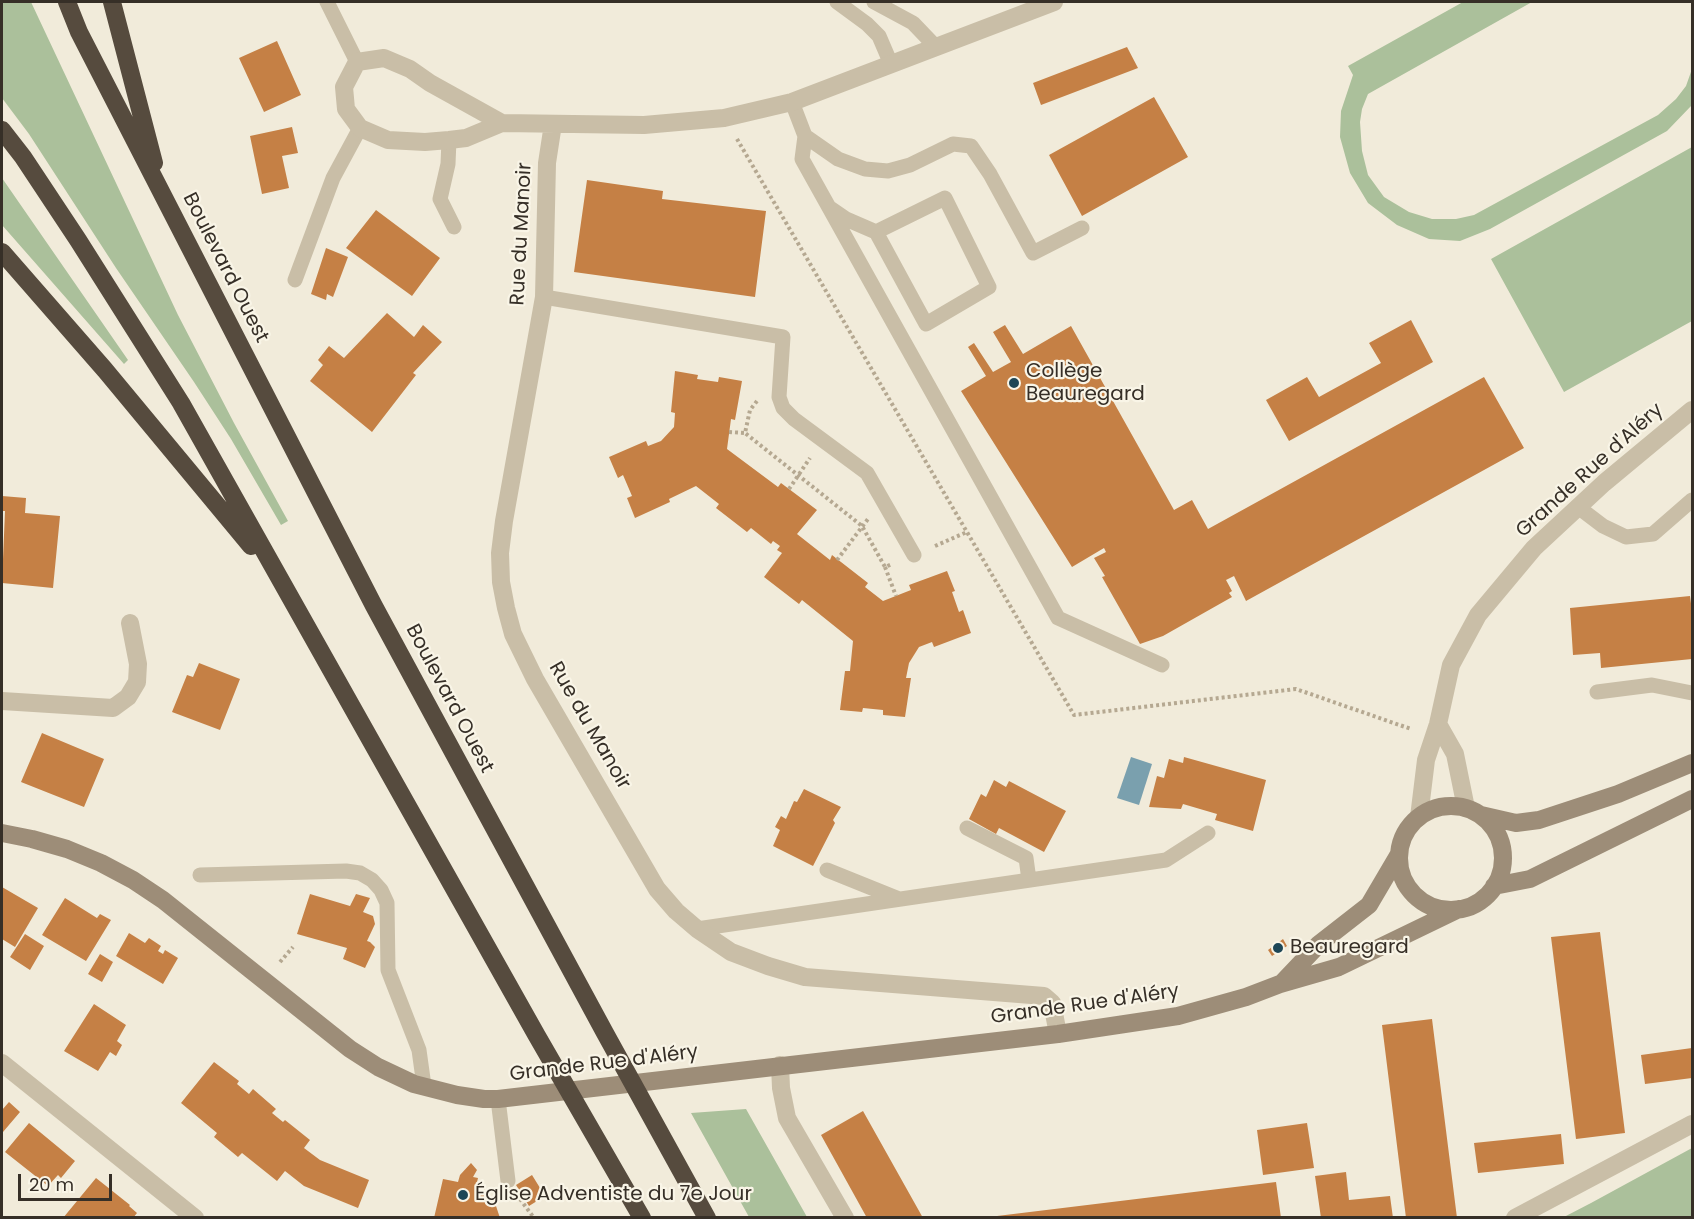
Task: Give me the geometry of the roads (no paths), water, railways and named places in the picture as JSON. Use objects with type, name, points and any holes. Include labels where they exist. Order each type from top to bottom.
[{"type":"highway","points":[[67,2],[79,32],[163,196]]},
{"type":"highway","points":[[112,2],[163,196]]},
{"type":"highway","points":[[2,130],[23,157],[78,240],[182,403],[537,1036],[642,1218]]},
{"type":"highway","name":"Boulevard Ouest","points":[[163,196],[374,606],[707,1218]]},
{"type":"highway","points":[[2,252],[105,370],[280,579]]},
{"type":"street","points":[[502,123],[430,83],[410,69],[384,58],[357,62],[344,87],[346,109],[360,128],[388,140],[425,142],[466,138],[502,123],[644,124],[724,118],[792,102],[1054,2]]},
{"type":"street","name":"Rue du Manoir","points":[[553,124],[547,163],[544,297],[500,553],[501,582],[513,634],[535,679],[657,889],[676,911],[697,929],[731,952],[805,977],[1044,996],[1052,1003],[1058,1034]]},
{"type":"street","name":"Grande Rue d'Aléry","points":[[1419,817],[1426,759],[1436,731],[1451,665],[1478,615],[1534,548],[1604,483],[1692,411]]},
{"type":"street","points":[[2,701],[113,708],[128,697],[137,682],[138,664],[130,623]]},
{"type":"street","points":[[1436,731],[1455,754],[1473,811],[1492,826],[1500,840],[1502,855],[1501,872],[1494,886],[1484,897],[1472,905],[1459,909],[1443,909],[1416,896],[1403,877],[1399,854],[1405,834],[1419,817],[1434,809],[1450,806],[1473,811],[1516,823],[1539,820],[1618,794],[1692,763]]},
{"type":"street","points":[[1494,886],[1530,879],[1692,799]]},
{"type":"street","name":"Grande Rue d'Aléry","points":[[2,833],[67,849],[133,880],[163,900],[350,1049],[378,1067],[414,1084],[457,1095],[498,1099],[1058,1034],[1178,1016],[1246,998],[1280,984],[1339,967],[1459,909]]},
{"type":"street","name":"Grande Rue d'Aléry","points":[[1280,984],[1319,944],[1370,905],[1399,854]]},
{"type":"street","points":[[2,1063],[195,1218]]},
{"type":"street","points":[[780,1065],[781,1088],[788,1118],[845,1218]]},
{"type":"street","points":[[1515,1218],[1692,1124]]},
{"type":"lane","points":[[327,2],[357,62]]},
{"type":"lane","points":[[837,2],[879,36],[891,63]]},
{"type":"lane","points":[[874,2],[914,23],[935,46]]},
{"type":"lane","points":[[792,102],[805,136],[802,159],[1058,618],[1162,665]]},
{"type":"lane","points":[[295,280],[333,178],[360,128]]},
{"type":"lane","points":[[805,136],[837,159],[865,169],[888,171],[910,165],[953,144],[971,146],[990,174],[1033,253],[1082,228]]},
{"type":"lane","points":[[449,140],[448,164],[440,198],[453,227]]},
{"type":"lane","points":[[828,206],[846,219],[876,232],[926,324],[989,287],[945,198],[876,232]]},
{"type":"lane","points":[[544,297],[783,338],[779,397],[783,408],[794,419],[867,473],[914,555]]},
{"type":"lane","points":[[1578,507],[1603,526],[1626,537],[1653,534],[1692,500]]},
{"type":"lane","points":[[1597,692],[1652,685],[1692,696]]},
{"type":"lane","points":[[967,828],[1026,858],[1029,880]]},
{"type":"lane","points":[[697,929],[1166,860],[1208,833]]},
{"type":"lane","points":[[827,870],[899,899]]},
{"type":"lane","points":[[200,875],[346,871],[360,873],[372,879],[381,890],[387,903],[388,970],[419,1050],[424,1086]]},
{"type":"lane","points":[[498,1099],[507,1181]]},
{"type":"water","points":[[1131,757],[1152,764],[1139,805],[1117,798]]},
{"type":"place","name":"Collège Beauregard","points":[[1014,383]]},
{"type":"place","name":"Beauregard","points":[[1278,948]]},
{"type":"place","name":"Église Adventiste du 7e Jour","points":[[463,1195]]}]
